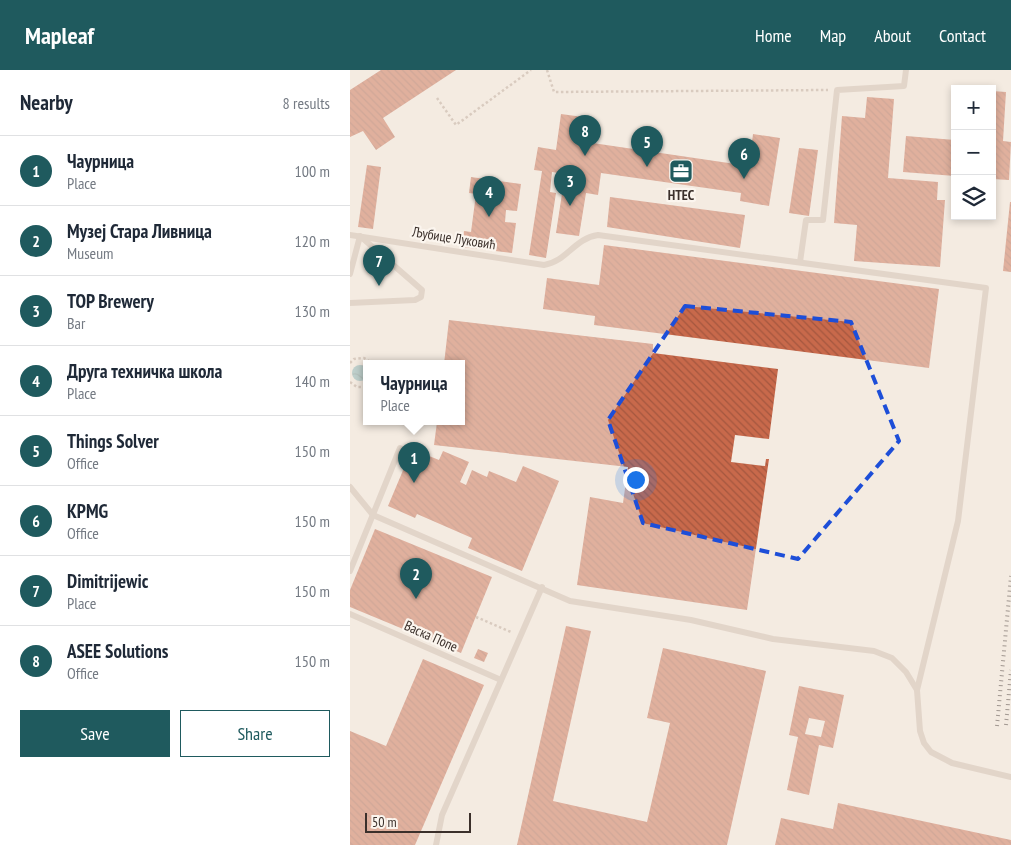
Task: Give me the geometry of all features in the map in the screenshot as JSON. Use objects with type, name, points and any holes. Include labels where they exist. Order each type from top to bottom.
[{"type":"lane","points":[[906,70],[904,86],[837,90],[823,220],[806,220],[800,262],[986,288],[958,521],[917,690],[920,731],[924,742],[931,752],[952,763],[1011,777]]},
{"type":"lane","name":"Љубице Луковић","points":[[350,234],[544,265],[554,264],[578,243],[598,235],[800,262]]},
{"type":"lane","points":[[350,274],[360,236],[422,290],[421,298],[415,300],[350,303]]},
{"type":"lane","points":[[350,571],[400,448]]},
{"type":"lane","points":[[350,487],[373,515],[542,587],[570,601],[691,620],[773,639],[874,651],[892,658],[906,672],[917,690]]},
{"type":"lane","points":[[436,845],[442,815],[542,587]]},
{"type":"lane","name":"Васка Попе","points":[[350,614],[501,680]]},
{"type":"path","points":[[437,98],[456,125],[531,70]]},
{"type":"path","points":[[547,70],[554,92],[837,90]]},
{"type":"path","points":[[350,363],[354,359],[364,358],[367,360]]},
{"type":"path","points":[[350,382],[357,387],[363,387]]},
{"type":"path","points":[[476,617],[520,636]]},
{"type":"highlighted area","points":[[685,306],[851,322],[899,441],[798,559],[643,523],[608,420]]},
{"type":"water","points":[[360,365],[363,366],[363,380],[360,381],[352,373]]},
{"type":"building","points":[[381,70],[456,70],[383,118],[395,137],[376,150],[363,131],[350,137],[350,90]]},
{"type":"building","points":[[996,91],[1006,92],[1003,141],[1011,142],[1009,180],[996,179]]},
{"type":"building","points":[[867,97],[894,99],[888,178],[938,182],[937,200],[945,200],[940,267],[854,261],[857,225],[834,223],[842,116],[865,118]]},
{"type":"building","points":[[561,114],[583,117],[579,141],[749,166],[753,134],[780,138],[769,206],[740,201],[741,193],[601,173],[598,195],[586,193],[579,236],[556,233],[565,174],[552,172],[550,192],[556,193],[546,258],[529,255],[542,171],[534,170],[538,147],[556,150]]},
{"type":"building","points":[[906,136],[951,140],[951,176],[903,172]]},
{"type":"building","points":[[799,148],[818,150],[809,216],[789,213]]},
{"type":"building","points":[[367,165],[381,167],[373,229],[358,227]]},
{"type":"building","points":[[471,177],[521,184],[517,211],[506,210],[505,222],[516,223],[512,253],[462,247],[464,231],[471,232],[476,194],[469,193]]},
{"type":"building","points":[[610,197],[745,215],[740,248],[607,227]]},
{"type":"building","points":[[1011,202],[1011,272],[1003,271]]},
{"type":"building","points":[[604,245],[939,289],[929,368],[594,325],[595,316],[543,309],[547,278],[599,285]]},
{"type":"building","points":[[449,320],[653,344],[653,353],[778,369],[769,439],[735,435],[731,462],[765,466],[766,459],[769,459],[747,610],[577,585],[590,497],[623,503],[628,467],[434,445],[437,425],[465,425],[465,360],[444,360]]},
{"type":"building","points":[[412,449],[439,460],[443,451],[469,462],[460,482],[466,485],[472,470],[487,477],[489,471],[516,482],[523,466],[559,481],[522,571],[468,548],[472,538],[417,514],[415,518],[388,506]]},
{"type":"building","points":[[375,529],[492,577],[461,653],[350,607],[350,590]]},
{"type":"building","points":[[566,626],[591,631],[553,801],[647,822],[670,723],[647,718],[663,648],[766,671],[727,845],[517,845]]},
{"type":"building","points":[[478,649],[488,653],[484,662],[474,658]]},
{"type":"building","points":[[423,659],[484,685],[415,845],[350,845],[350,731],[386,746]]},
{"type":"building","points":[[799,686],[844,695],[833,748],[819,745],[809,795],[787,790],[798,737],[789,735]],"holes":[[[809,718],[825,721],[821,737],[805,734]]]},
{"type":"building","points":[[838,803],[1011,840],[1011,845],[775,845],[781,818],[833,829]]},
{"type":"railway","points":[[997,726],[1011,576]]},
{"type":"railway","points":[[1006,725],[1011,670]]},
{"type":"place","name":"ASEE Solutions","points":[[585,156]]},
{"type":"place","name":"Things Solver","points":[[647,167]]},
{"type":"place","name":"HTEC","points":[[681,171]]},
{"type":"place","name":"KPMG","points":[[744,179]]},
{"type":"place","name":"TOP Brewery","points":[[570,206]]},
{"type":"place","name":"Друга техничка школа","points":[[489,217]]},
{"type":"place","name":"Dimitrijewic","points":[[379,286]]},
{"type":"place","name":"Чаурница","points":[[414,483]]},
{"type":"place","name":"Музеј Стара Ливница","points":[[416,599]]}]
